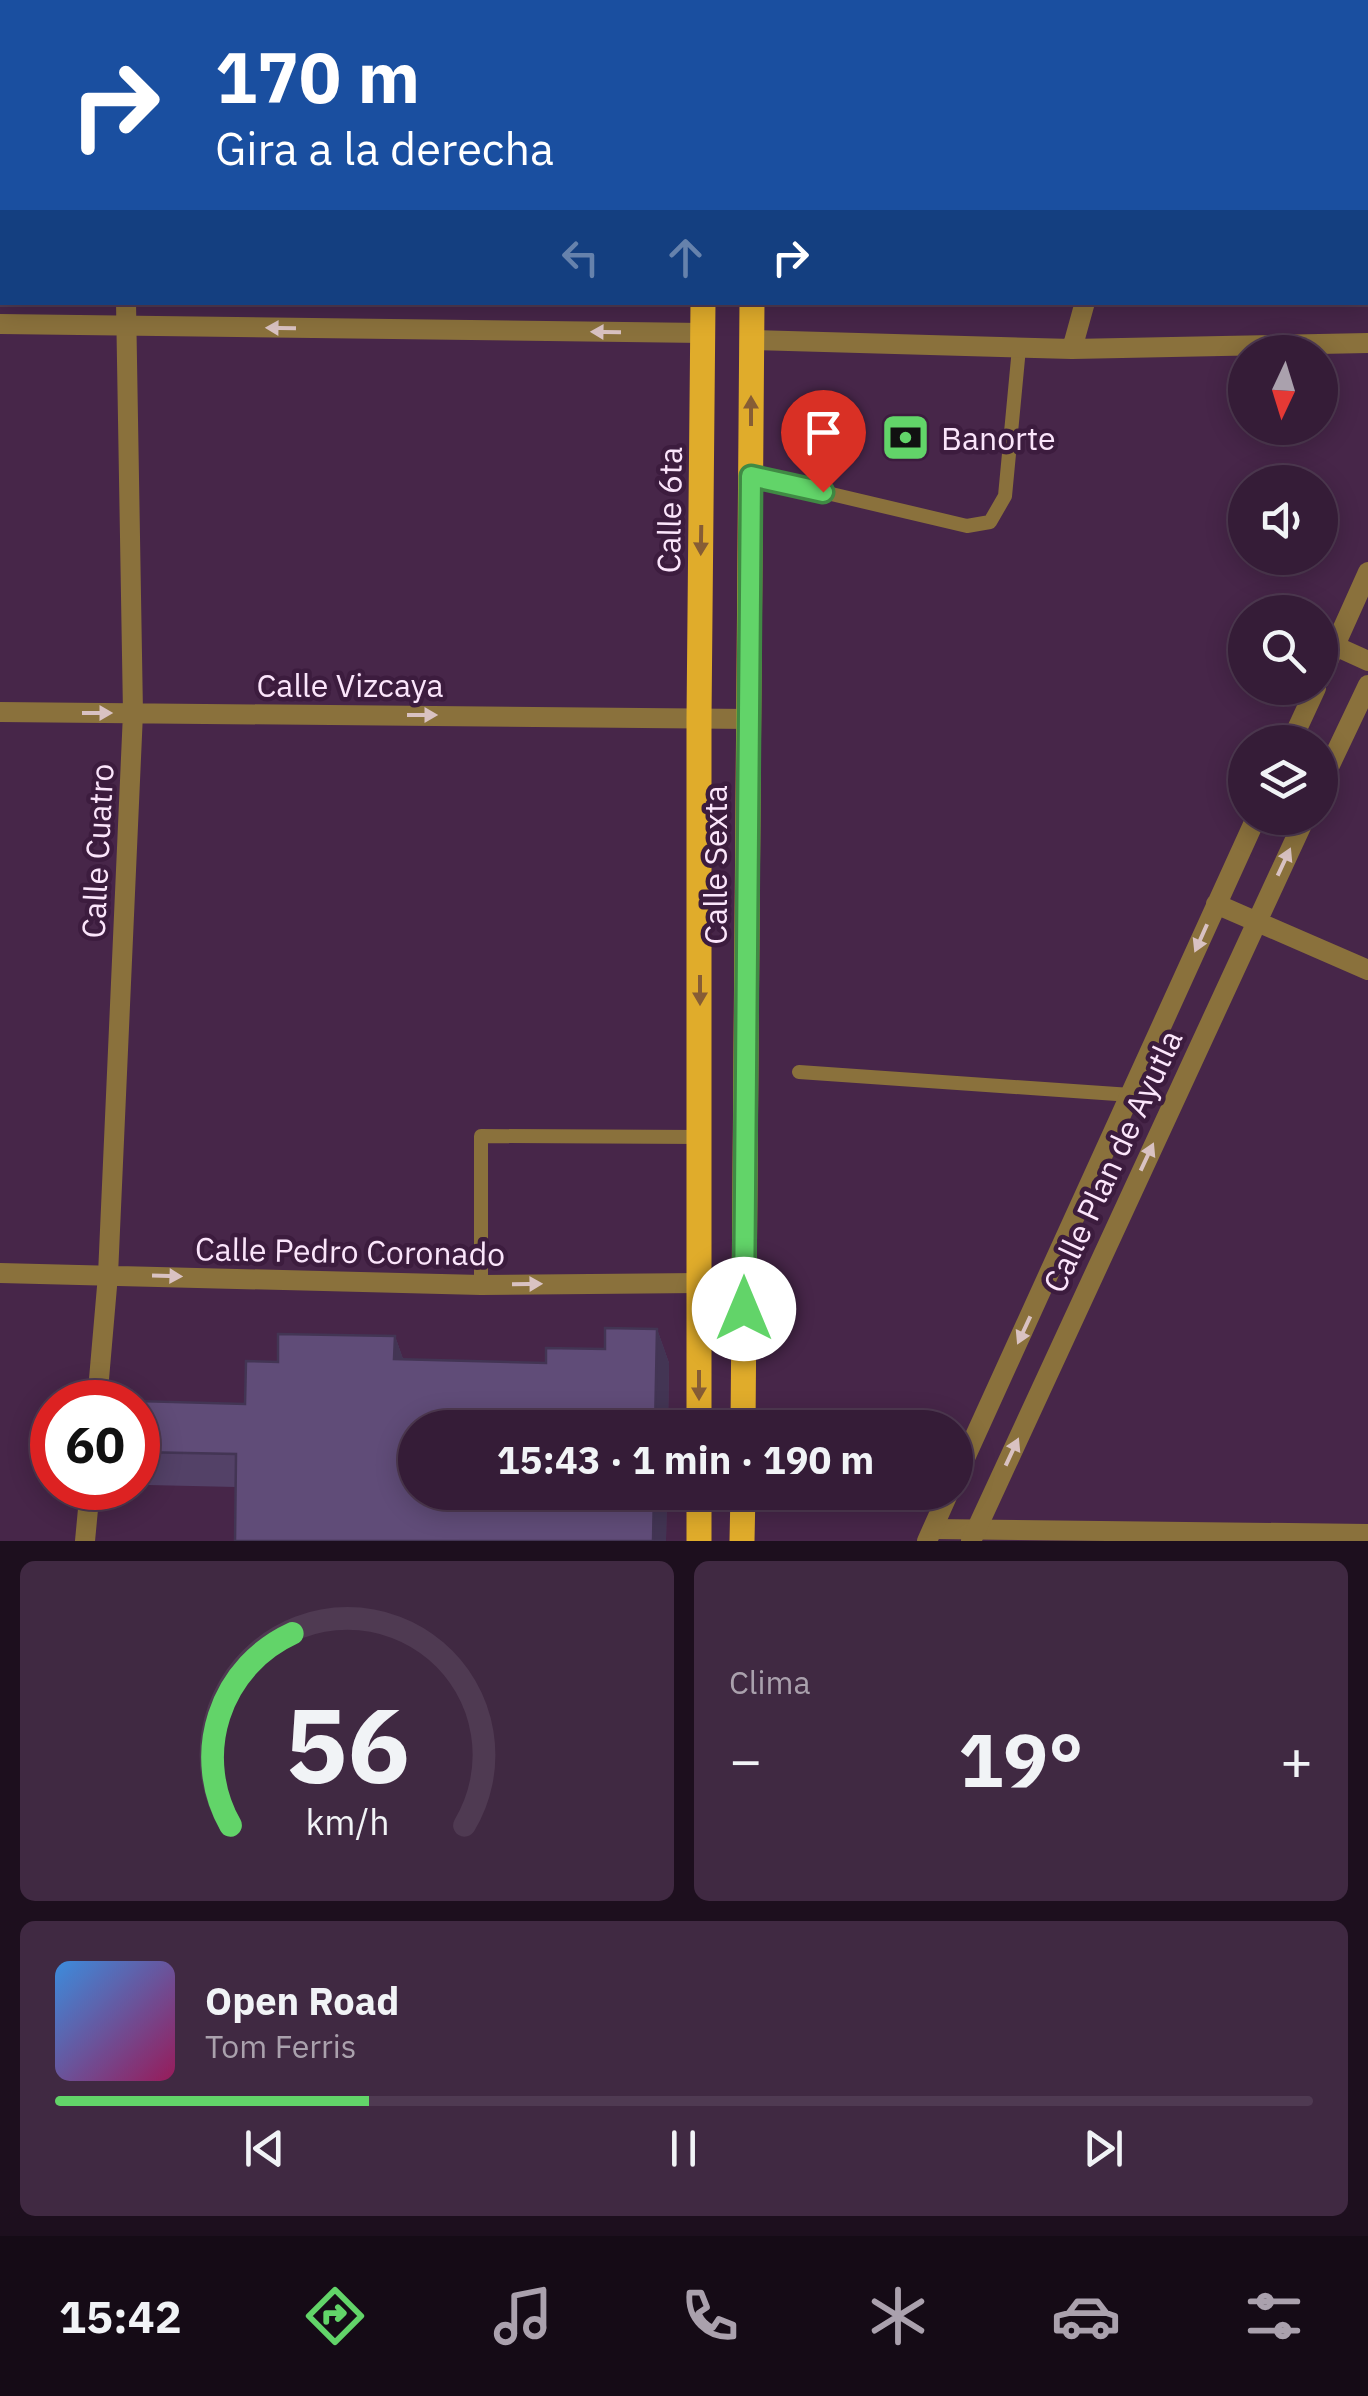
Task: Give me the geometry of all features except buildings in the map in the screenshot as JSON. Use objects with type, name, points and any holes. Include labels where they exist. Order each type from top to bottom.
[{"type":"main road","name":"Calle 6ta","points":[[699,718],[704,305]]},
{"type":"main road","name":"Calle Sexta","points":[[743,1410],[752,305]]},
{"type":"main road","name":"Calle Sexta","points":[[699,718],[699,1410]]},
{"type":"main road","points":[[699,1510],[699,1541]]},
{"type":"main road","points":[[742,1510],[742,1541]]},
{"type":"street","name":"Calle Cuatro","points":[[99,1380],[108,1275],[133,713],[126,305]]},
{"type":"street","points":[[1072,349],[1084,305]]},
{"type":"street","points":[[0,324],[703,333]]},
{"type":"street","points":[[752,340],[1072,349],[1368,343]]},
{"type":"street","points":[[1338,639],[1368,572]]},
{"type":"street","points":[[1338,647],[1368,661]]},
{"type":"street","points":[[1338,748],[1368,685]]},
{"type":"street","name":"Calle Vizcaya","points":[[0,712],[749,719]]},
{"type":"street","name":"Calle Plan de Ayutla","points":[[973,1441],[1248,835]]},
{"type":"street","name":"Calle Plan de Ayutla","points":[[974,1536],[1297,835]]},
{"type":"street","points":[[1216,904],[1368,970]]},
{"type":"street","name":"Calle Pedro Coronado","points":[[0,1273],[480,1285],[700,1283]]},
{"type":"street","points":[[86,1541],[88,1510]]},
{"type":"street","points":[[942,1510],[930,1535],[1368,1534]]},
{"type":"lane","points":[[751,476],[967,526],[990,522],[1005,496],[1020,348]]},
{"type":"lane","points":[[799,1072],[1131,1096]]},
{"type":"lane","points":[[480,1285],[481,1136],[700,1138]]},
{"type":"place","name":"Banorte","points":[[906,438]]},
{"type":"route","points":[[744,1309],[751,476],[823,492]]}]
